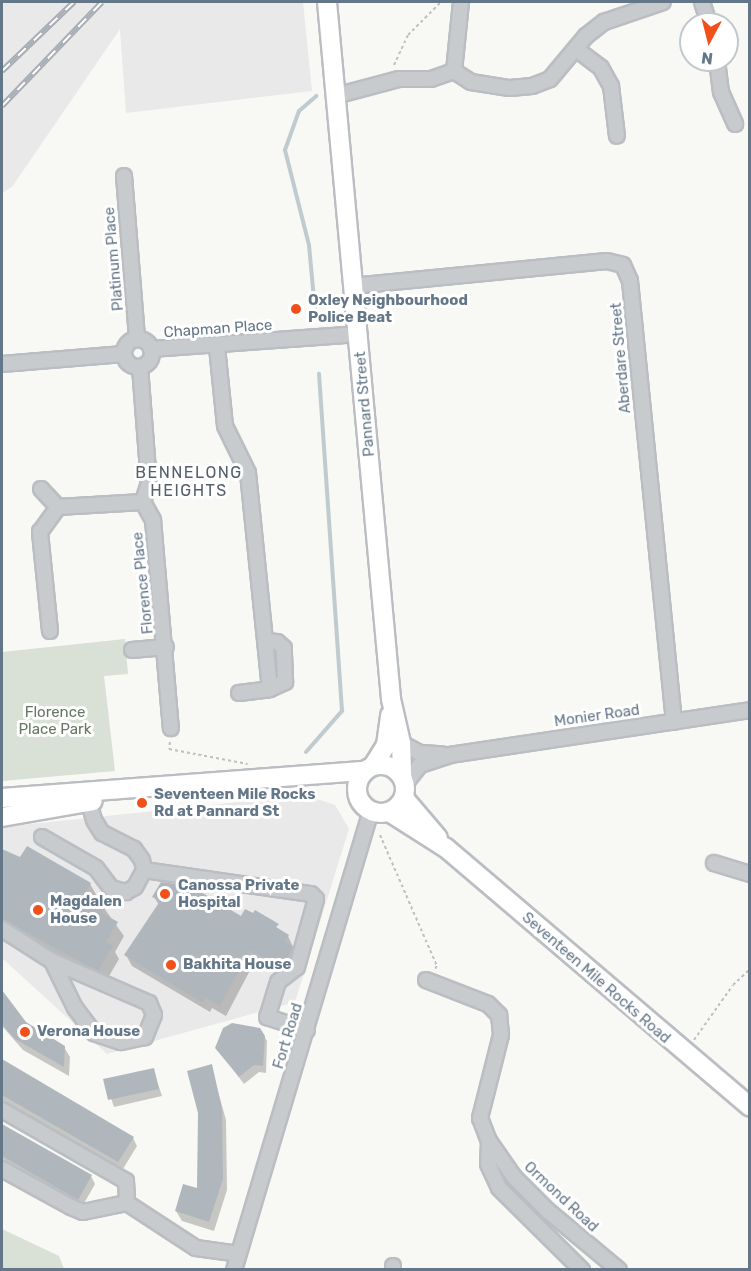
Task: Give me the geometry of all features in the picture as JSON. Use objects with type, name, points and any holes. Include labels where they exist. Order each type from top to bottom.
[{"type":"main road","name":"Pannard Street","points":[[327,2],[391,699],[401,742],[404,786]]},
{"type":"main road","name":"Pannard Street","points":[[369,769],[386,745],[391,699]]},
{"type":"main road","points":[[2,798],[147,788],[387,766],[404,786],[380,812],[359,799],[357,788],[369,769]]},
{"type":"main road","points":[[311,774],[357,788]]},
{"type":"main road","name":"Seventeen Mile Rocks Road","points":[[404,786],[446,848]]},
{"type":"main road","points":[[2,817],[89,802],[147,788]]},
{"type":"main road","name":"Seventeen Mile Rocks Road","points":[[380,812],[446,848],[749,1108]]},
{"type":"street","points":[[454,71],[461,2]]},
{"type":"street","points":[[454,71],[471,82],[510,88],[532,86],[550,79],[604,22],[663,2]]},
{"type":"street","points":[[576,49],[601,68],[611,86],[617,136]]},
{"type":"street","points":[[335,96],[399,79],[431,79],[454,71]]},
{"type":"street","points":[[718,72],[721,92],[735,124]]},
{"type":"street","name":"Platinum Place","points":[[124,176],[137,339]]},
{"type":"street","name":"Aberdare Street","points":[[352,286],[607,261],[623,265],[630,281],[674,722]]},
{"type":"street","name":"Chapman Place","points":[[151,349],[217,347],[358,334]]},
{"type":"street","points":[[137,339],[144,341],[151,349],[151,358],[140,367],[131,365],[124,354],[127,344],[137,339]]},
{"type":"street","points":[[217,347],[225,426],[248,472],[270,689],[239,693]]},
{"type":"street","points":[[2,364],[124,354]]},
{"type":"street","points":[[58,507],[143,502],[149,483],[140,367]]},
{"type":"street","points":[[41,489],[58,507]]},
{"type":"street","name":"Florence Place","points":[[143,502],[153,520],[166,647],[171,728]]},
{"type":"street","points":[[50,631],[40,532],[58,507]]},
{"type":"street","points":[[132,650],[166,647]]},
{"type":"street","name":"Monier Road","points":[[404,786],[420,765],[450,755],[750,710]]},
{"type":"street","name":"Monier Road","points":[[401,742],[420,753],[450,755]]},
{"type":"street","points":[[89,802],[102,833],[134,849],[144,870]]},
{"type":"street","name":"Fort Road","points":[[234,1269],[307,1030],[380,812]]},
{"type":"street","points":[[42,837],[96,868],[105,883],[117,891],[135,887],[144,870]]},
{"type":"street","points":[[714,863],[750,874]]},
{"type":"street","points":[[144,870],[311,894],[316,906],[297,967],[278,982],[267,1017],[307,1030]]},
{"type":"street","points":[[2,929],[52,961],[149,1003],[154,1016],[145,1037],[121,1042],[94,1033],[75,1008],[52,961]]},
{"type":"street","name":"Ormond Road","points":[[426,980],[488,1004],[500,1015],[501,1035],[480,1118],[489,1141],[514,1177],[548,1211],[619,1269]]},
{"type":"street","points":[[2,1110],[126,1181],[127,1203]]},
{"type":"street","name":"Ormond Road","points":[[489,1141],[488,1164],[500,1188],[582,1269]]},
{"type":"street","points":[[2,1169],[83,1212],[127,1203],[196,1248],[239,1254]]},
{"type":"path","points":[[390,68],[396,63],[408,35],[441,2]]},
{"type":"path","points":[[171,728],[169,749],[218,760],[243,761],[253,766]]},
{"type":"path","points":[[380,835],[436,966],[426,980]]},
{"type":"path","points":[[684,1053],[733,985],[750,969]]},
{"type":"shaded area","points":[[6,2],[303,2],[312,91],[126,113],[120,29],[12,187],[2,193],[2,5]]},
{"type":"shaded area","name":"Canossa Private Hospital","points":[[305,795],[335,805],[349,829],[295,1002],[107,1054],[2,958],[2,827]]},
{"type":"green space","name":"Florence Place Park","points":[[125,639],[128,674],[104,676],[115,771],[2,781],[2,652]]},
{"type":"green space","points":[[2,1229],[59,1256],[64,1269],[2,1269]]},
{"type":"building","name":"Magdalen House","points":[[27,846],[91,883],[84,895],[105,907],[102,913],[118,922],[106,942],[113,946],[98,971],[2,919],[2,849],[20,857]]},
{"type":"building","points":[[161,882],[191,886],[241,916],[245,909],[253,913],[255,910],[279,924],[276,927],[289,935],[285,942],[293,946],[282,967],[250,950],[220,1006],[206,998],[203,1003],[124,955],[160,901],[152,897]]},
{"type":"building","name":"Verona House","points":[[2,990],[26,1022],[65,1046],[64,1067],[15,1039],[2,1024]]},
{"type":"building","points":[[232,1023],[260,1028],[265,1036],[263,1066],[254,1065],[239,1077],[215,1048],[223,1028]]},
{"type":"building","points":[[2,1059],[134,1137],[118,1162],[2,1095]]},
{"type":"building","points":[[212,1064],[222,1109],[223,1179],[209,1222],[175,1211],[183,1184],[197,1188],[198,1113],[187,1071]]},
{"type":"building","points":[[154,1068],[159,1089],[108,1100],[103,1079]]},
{"type":"building","points":[[2,1124],[92,1175],[78,1200],[2,1156]]},
{"type":"waterway","points":[[315,310],[309,245],[285,150],[299,111],[316,96]]},
{"type":"waterway","points":[[306,752],[342,711],[319,374]]},
{"type":"railway","points":[[2,71],[74,2]]},
{"type":"railway","points":[[2,106],[102,2]]},
{"type":"place","name":"Oxley Neighbourhood Police Beat","points":[[296,309]]},
{"type":"place","name":"Seventeen Mile Rocks Rd at Pannard St","points":[[142,803]]},
{"type":"place","name":"Canossa Private Hospital","points":[[165,894]]},
{"type":"place","name":"Magdalen House","points":[[38,910]]},
{"type":"place","name":"Bakhita House","points":[[171,965]]},
{"type":"place","name":"Verona House","points":[[25,1032]]},
{"type":"district","name":"BENNELONG HEIGHTS","points":[[189,482]]}]
